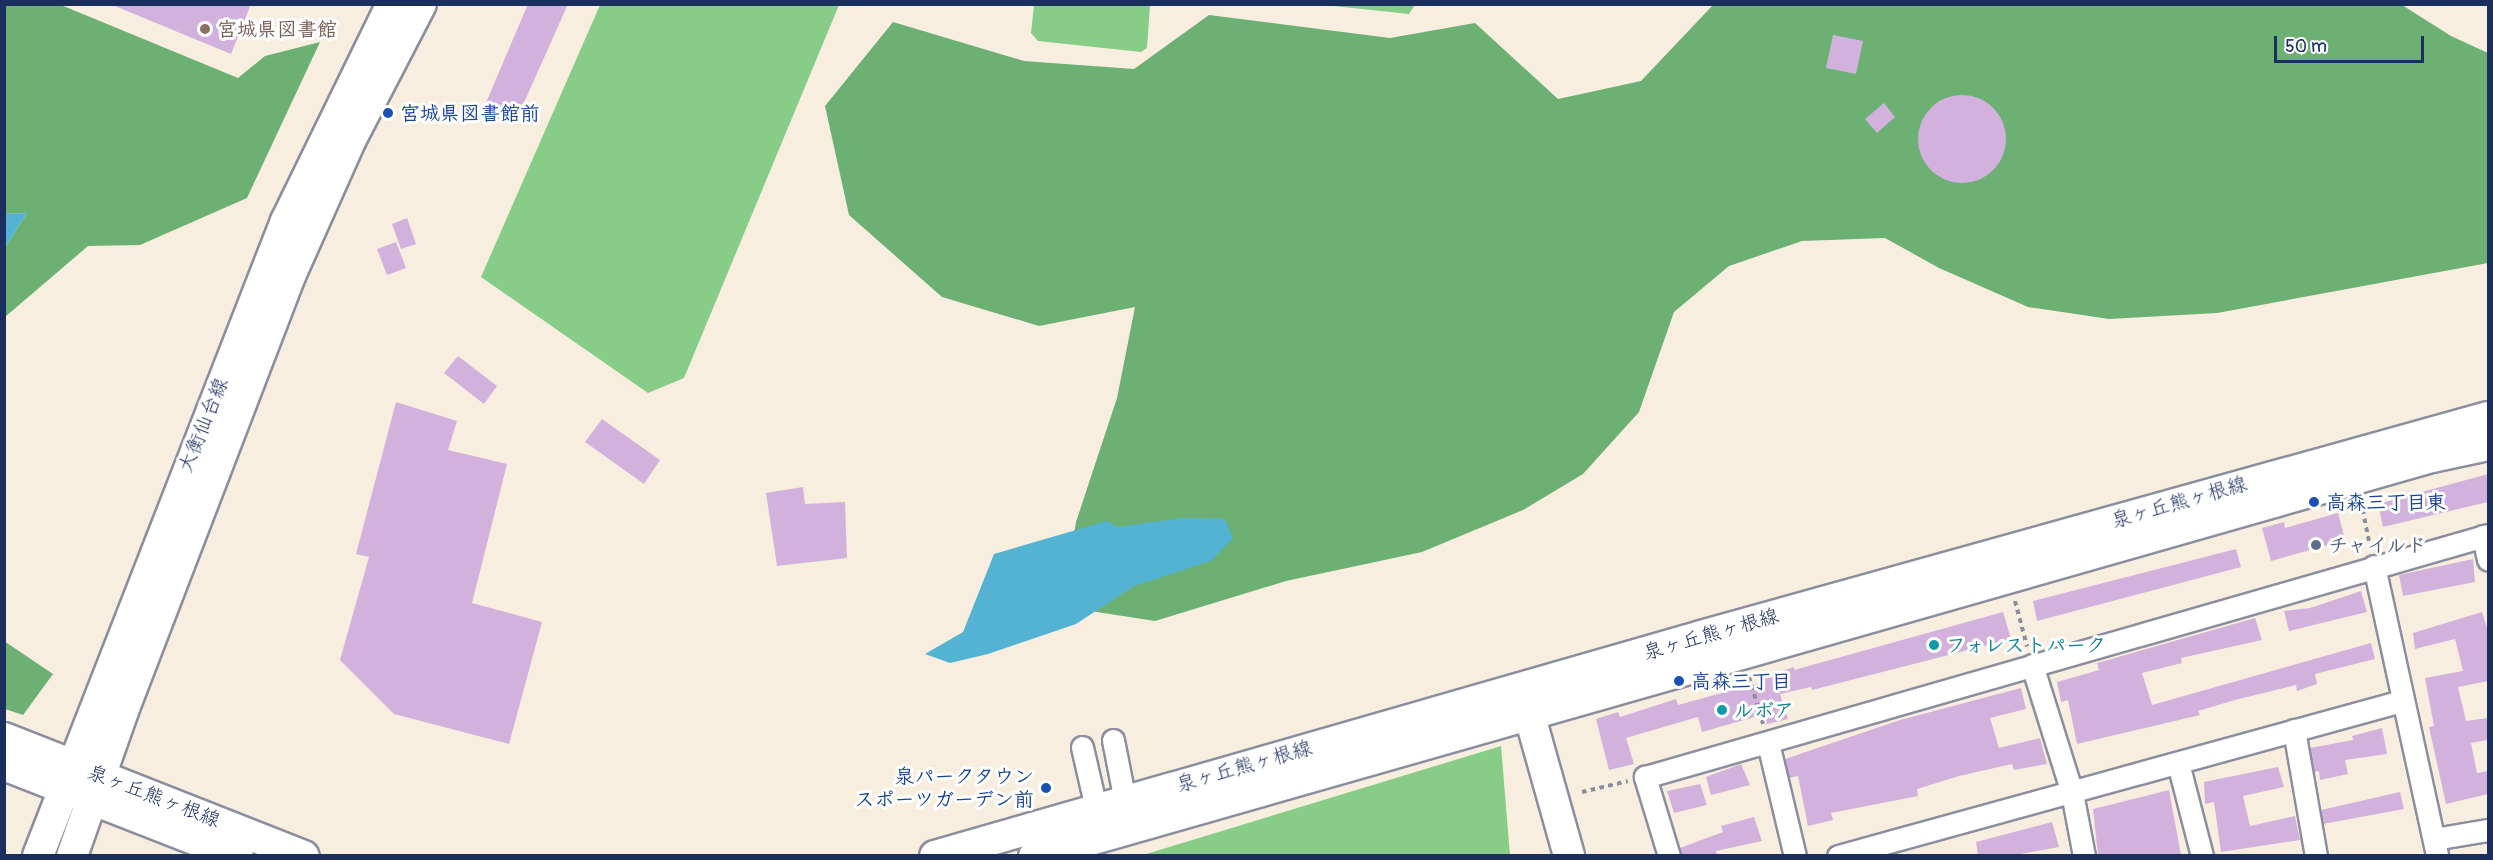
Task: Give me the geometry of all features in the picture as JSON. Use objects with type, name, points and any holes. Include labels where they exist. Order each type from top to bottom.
[{"type":"main road","name":"大衡仙台線","points":[[72,855],[82,782],[170,510],[286,221],[392,4]]},
{"type":"main road","name":"大衡仙台線","points":[[38,855],[82,782],[290,276],[361,119],[422,4]]},
{"type":"main road","name":"泉ヶ丘熊ヶ根線","points":[[1034,855],[1100,822],[1125,801],[1522,687],[2488,417]]},
{"type":"main road","name":"泉ヶ丘熊ヶ根線","points":[[935,855],[1100,822],[1531,717],[2432,457],[2488,446]]},
{"type":"main road","points":[[1522,687],[1569,855]]},
{"type":"main road","name":"泉ヶ丘熊ヶ根線","points":[[4,738],[82,782],[238,855]]},
{"type":"main road","name":"泉ヶ丘熊ヶ根線","points":[[4,765],[82,782],[304,855]]},
{"type":"street","points":[[1669,855],[1645,777],[2374,566],[2486,536],[2488,559]]},
{"type":"street","points":[[2374,566],[2401,700],[2436,847],[2488,830]]},
{"type":"street","points":[[2032,665],[2072,793],[2084,855]]},
{"type":"street","points":[[1838,855],[2072,793],[2401,700]]},
{"type":"street","points":[[2294,730],[2316,855]]},
{"type":"street","points":[[1113,740],[1125,801]]},
{"type":"street","points":[[1768,743],[1796,855]]},
{"type":"street","points":[[1082,747],[1100,822]]},
{"type":"street","points":[[2178,763],[2202,855]]},
{"type":"path","points":[[2360,498],[2374,566]]},
{"type":"path","points":[[2014,598],[2032,665]]},
{"type":"path","points":[[1748,673],[1768,743]]},
{"type":"path","points":[[1582,792],[1645,777]]},
{"type":"green space","points":[[1415,4],[1409,14],[1324,5]]},
{"type":"green space","points":[[5,5],[61,5],[238,78],[265,56],[320,42],[247,198],[140,245],[88,246],[5,317],[5,247],[27,213],[5,214]]},
{"type":"green space","points":[[600,5],[839,5],[684,378],[648,393],[481,277]]},
{"type":"green space","points":[[1034,5],[1150,5],[1147,48],[1141,52],[1038,41],[1031,33]]},
{"type":"green space","points":[[1713,5],[2402,5],[2451,36],[2488,53],[2488,263],[2217,313],[2109,319],[2028,307],[1939,268],[1885,238],[1802,241],[1729,266],[1674,312],[1639,412],[1583,474],[1523,510],[1422,552],[1286,581],[1155,621],[1084,610],[1066,583],[1076,522],[1117,398],[1135,307],[1039,326],[942,297],[849,215],[825,106],[893,22],[1024,61],[1134,69],[1209,15],[1390,38],[1475,23],[1558,99],[1641,81]]},
{"type":"green space","points":[[4,641],[53,674],[23,715],[5,709]]},
{"type":"green space","points":[[1501,746],[1510,855],[1143,855]]},
{"type":"water","points":[[27,213],[5,247],[5,214]]},
{"type":"water","points":[[1183,518],[1225,519],[1233,538],[1211,561],[1134,586],[1076,624],[988,654],[950,663],[925,654],[963,632],[994,554],[1107,521],[1118,527]]},
{"type":"building","name":"宮城県図書館","points":[[110,4],[251,4],[231,54]]},
{"type":"building","points":[[528,4],[568,4],[514,125],[482,112]]},
{"type":"building","points":[[1833,35],[1863,41],[1856,74],[1826,68]]},
{"type":"building","points":[[1962,95],[1979,99],[1993,108],[2002,122],[2006,139],[2002,156],[1993,170],[1979,179],[1962,183],[1945,179],[1931,170],[1922,156],[1918,139],[1922,122],[1931,108],[1945,99]]},
{"type":"building","points":[[1884,103],[1895,117],[1877,133],[1865,119]]},
{"type":"building","points":[[407,218],[416,244],[401,249],[392,224]]},
{"type":"building","points":[[396,242],[406,268],[387,275],[377,249]]},
{"type":"building","points":[[458,356],[497,386],[484,404],[444,373]]},
{"type":"building","points":[[396,402],[457,421],[448,450],[507,464],[472,603],[542,622],[509,744],[394,714],[340,660],[369,557],[356,554]]},
{"type":"building","points":[[602,419],[660,460],[644,484],[585,442]]},
{"type":"building","points":[[2488,474],[2488,502],[2383,527],[2378,504]]},
{"type":"building","points":[[803,487],[805,504],[845,502],[847,558],[777,566],[766,493]]},
{"type":"building","points":[[2338,513],[2345,540],[2271,561],[2262,528],[2284,522],[2285,528]]},
{"type":"building","points":[[2236,549],[2241,567],[2037,621],[2033,601]]},
{"type":"building","points":[[2473,559],[2475,582],[2403,596],[2399,575]]},
{"type":"building","points":[[2361,591],[2367,612],[2289,631],[2284,611],[2310,608]]},
{"type":"building","points":[[2003,612],[2011,639],[1812,690],[1811,687],[1780,694],[1788,719],[1767,724],[1765,714],[1702,732],[1698,717],[1626,738],[1634,764],[1609,770],[1596,719],[1618,712],[1620,717],[1676,699],[1678,705],[1762,682],[1761,678],[1794,667],[1794,670]]},
{"type":"building","points":[[2482,612],[2488,631],[2488,681],[2458,687],[2466,721],[2488,718],[2488,740],[2471,743],[2477,773],[2488,771],[2488,794],[2446,804],[2429,727],[2434,726],[2425,678],[2463,671],[2455,639],[2415,649],[2413,633]]},
{"type":"building","points":[[2255,618],[2262,640],[2181,658],[2182,663],[2142,673],[2152,705],[2371,643],[2375,659],[2315,674],[2317,684],[2297,691],[2296,685],[2198,711],[2200,715],[2077,744],[2068,700],[2061,702],[2057,682],[2099,670],[2097,663]]},
{"type":"building","points":[[2021,688],[2026,709],[1990,718],[1999,748],[2040,738],[2047,764],[2014,770],[2012,764],[1959,776],[1917,789],[1918,796],[1831,813],[1833,820],[1808,826],[1798,776],[1789,778],[1785,759],[1900,720]]},
{"type":"building","points":[[2382,728],[2387,754],[2345,760],[2348,774],[2320,780],[2319,771],[2314,772],[2310,748],[2353,740],[2352,736]]},
{"type":"building","points":[[1741,764],[1750,785],[1711,795],[1706,777]]},
{"type":"building","points":[[2278,767],[2284,787],[2243,796],[2250,826],[2295,816],[2300,840],[2221,852],[2214,802],[2205,804],[2204,782]]},
{"type":"building","points":[[1700,784],[1707,805],[1674,813],[1667,791]]},
{"type":"building","points":[[2169,790],[2181,855],[2098,855],[2093,809]]},
{"type":"building","points":[[2400,792],[2404,809],[2323,824],[2321,810]]},
{"type":"building","points":[[1754,817],[1762,841],[1716,851],[1717,855],[1681,855],[1680,848],[1723,832],[1721,826]]},
{"type":"building","points":[[2052,822],[2059,847],[2015,855],[1978,855],[1976,842]]},
{"type":"place","name":"宮城県図書館","points":[[205,29]]},
{"type":"place","name":"宮城県図書館前","points":[[388,113]]},
{"type":"place","name":"高森三丁目東","points":[[2314,502]]},
{"type":"place","name":"チャイルド","points":[[2316,545]]},
{"type":"place","name":"フォレストパーク","points":[[1934,645]]},
{"type":"place","name":"高森三丁目","points":[[1679,681]]},
{"type":"place","name":"ルボア","points":[[1722,710]]},
{"type":"place","name":"泉パークタウン スポーツガーデン前","points":[[1046,788]]}]
